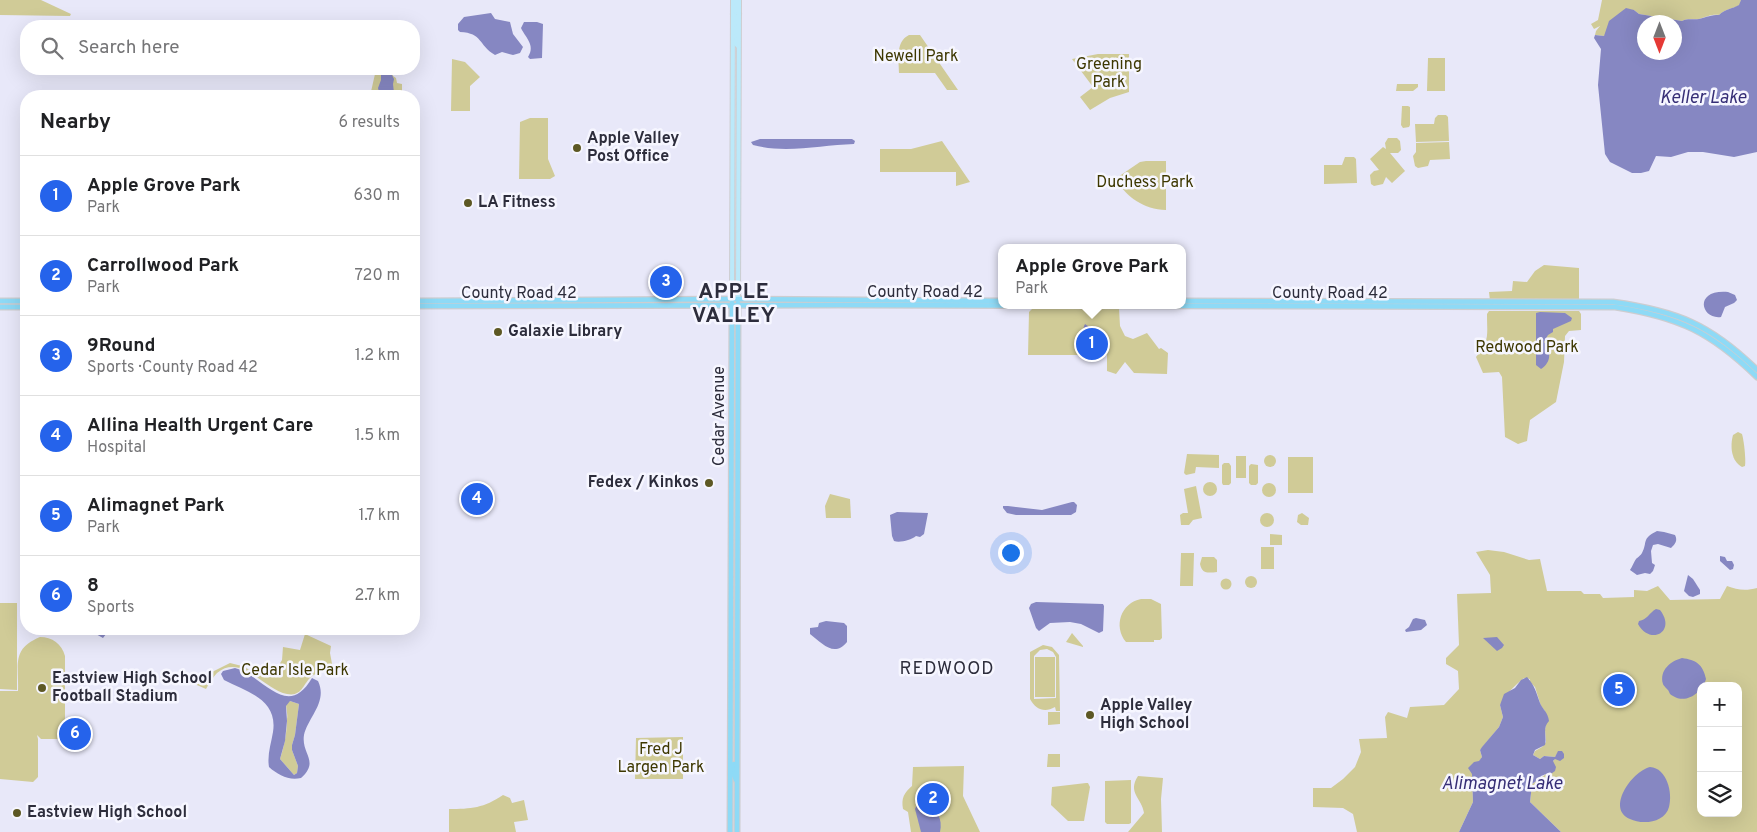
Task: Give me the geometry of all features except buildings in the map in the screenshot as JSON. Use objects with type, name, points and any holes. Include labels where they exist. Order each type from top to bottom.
[{"type":"highway","name":"Cedar Avenue","points":[[730,832],[732,299]]},
{"type":"highway","name":"County Road 42","points":[[420,301],[738,299],[998,301]]},
{"type":"highway","name":"Cedar Avenue","points":[[737,832],[738,299]]},
{"type":"highway","points":[[0,301],[20,302]]},
{"type":"highway","name":"County Road 42","points":[[1186,301],[1613,302],[1657,309],[1690,320],[1728,343],[1757,370]]},
{"type":"highway","name":"County Road 42","points":[[420,306],[998,306]]},
{"type":"highway","name":"County Road 42","points":[[1186,306],[1615,307],[1640,311],[1685,324],[1722,345],[1757,377]]},
{"type":"highway","points":[[0,307],[20,307]]},
{"type":"highway","points":[[731,748],[734,775],[737,781]]},
{"type":"highway","points":[[731,782],[734,787],[734,801],[737,808]]},
{"type":"main road","name":"Cedar Avenue","points":[[732,299],[734,0]]},
{"type":"main road","points":[[734,0],[736,12],[739,15]]},
{"type":"main road","name":"Cedar Avenue","points":[[738,299],[739,0]]},
{"type":"main road","points":[[733,14],[736,17],[736,44],[739,48]]},
{"type":"green space","points":[[0,0],[41,0],[71,14],[70,16],[0,15]]},
{"type":"green space","points":[[1602,0],[1741,0],[1740,5],[1726,10],[1719,15],[1682,21],[1682,15],[1645,15],[1639,14],[1634,10],[1604,36],[1595,35],[1600,26],[1594,29],[1591,24],[1598,20]]},
{"type":"green space","name":"Newell Park","points":[[909,35],[920,35],[958,90],[947,90],[935,73],[899,73],[898,57],[900,47]]},
{"type":"green space","name":"Greening Park","points":[[1098,54],[1129,54],[1129,92],[1110,98],[1090,110],[1080,97],[1093,87],[1072,59]]},
{"type":"green space","points":[[1428,58],[1445,58],[1445,91],[1427,91]]},
{"type":"green space","points":[[452,59],[465,62],[480,77],[470,86],[470,111],[451,111]]},
{"type":"green space","points":[[375,75],[393,75],[397,83],[402,84],[402,90],[371,90]]},
{"type":"green space","points":[[1397,84],[1418,84],[1418,87],[1413,91],[1396,91]]},
{"type":"green space","points":[[1402,106],[1410,107],[1409,127],[1403,128],[1401,125]]},
{"type":"green space","points":[[1438,115],[1446,115],[1448,117],[1449,141],[1416,142],[1415,124],[1434,124],[1435,118]]},
{"type":"green space","points":[[530,118],[548,118],[548,159],[555,176],[550,179],[519,179],[520,122]]},
{"type":"green space","points":[[1388,138],[1397,138],[1400,141],[1401,150],[1398,153],[1390,153],[1405,171],[1392,183],[1386,177],[1383,184],[1374,186],[1371,184],[1370,175],[1374,171],[1379,170],[1370,159],[1383,147],[1386,149],[1385,143]]},
{"type":"green space","points":[[942,141],[970,182],[956,186],[956,172],[880,172],[880,149],[911,149]]},
{"type":"green space","points":[[1449,142],[1450,159],[1430,160],[1428,166],[1418,168],[1415,166],[1413,156],[1416,152],[1416,143]]},
{"type":"green space","points":[[1345,157],[1354,157],[1356,159],[1357,183],[1324,184],[1324,165],[1342,165]]},
{"type":"green space","name":"Duchess Park","points":[[1166,161],[1166,210],[1143,205],[1125,192],[1115,179],[1140,162]]},
{"type":"green space","points":[[1544,265],[1579,268],[1579,299],[1490,301],[1489,292],[1512,291],[1513,281],[1527,282],[1535,271]]},
{"type":"green space","points":[[1032,309],[1119,309],[1120,326],[1125,336],[1133,339],[1147,333],[1159,349],[1161,348],[1168,353],[1167,374],[1134,373],[1125,362],[1116,374],[1107,371],[1107,355],[1028,355],[1029,312]]},
{"type":"green space","name":"Redwood Park","points":[[1489,311],[1579,311],[1581,314],[1581,330],[1569,331],[1565,336],[1564,362],[1556,402],[1530,420],[1527,441],[1518,444],[1505,437],[1502,377],[1499,372],[1483,373],[1476,357],[1486,342],[1487,314]]},
{"type":"green space","points":[[1738,432],[1742,434],[1745,450],[1745,466],[1742,467],[1736,461],[1732,448],[1733,435]]},
{"type":"green space","points":[[1187,454],[1219,455],[1219,468],[1196,467],[1195,473],[1186,475],[1184,473]]},
{"type":"green space","points":[[1268,455],[1272,455],[1276,461],[1272,467],[1268,467],[1264,463],[1264,459]]},
{"type":"green space","points":[[1236,456],[1246,456],[1246,478],[1236,478]]},
{"type":"green space","points":[[1288,457],[1313,457],[1313,493],[1288,493]]},
{"type":"green space","points":[[1229,463],[1231,466],[1231,483],[1229,485],[1223,485],[1222,483],[1222,465]]},
{"type":"green space","points":[[1251,464],[1258,465],[1258,483],[1256,485],[1249,483],[1249,466]]},
{"type":"green space","points":[[1210,482],[1215,484],[1217,489],[1215,494],[1210,496],[1205,494],[1203,489],[1205,484]]},
{"type":"green space","points":[[1269,483],[1274,485],[1276,490],[1274,495],[1269,497],[1264,495],[1262,490],[1264,485]]},
{"type":"green space","points":[[1196,486],[1202,518],[1193,520],[1189,525],[1181,525],[1180,515],[1188,513],[1184,489]]},
{"type":"green space","points":[[830,494],[850,499],[851,518],[826,518],[825,506]]},
{"type":"green space","points":[[1267,513],[1272,515],[1274,520],[1272,525],[1267,527],[1262,525],[1260,520],[1262,515]]},
{"type":"green space","points":[[1302,513],[1309,518],[1308,525],[1301,525],[1297,522],[1298,515]]},
{"type":"green space","points":[[1270,534],[1282,535],[1282,545],[1270,545]]},
{"type":"green space","points":[[1261,547],[1274,547],[1274,569],[1261,569]]},
{"type":"green space","points":[[1488,550],[1504,552],[1529,560],[1540,559],[1547,591],[1581,591],[1584,594],[1600,594],[1603,598],[1634,597],[1634,590],[1647,591],[1658,586],[1670,600],[1720,599],[1727,586],[1742,590],[1757,588],[1757,832],[1561,832],[1530,802],[1532,784],[1546,774],[1559,751],[1555,757],[1544,756],[1540,759],[1533,755],[1546,742],[1545,711],[1530,679],[1524,678],[1511,690],[1500,705],[1503,717],[1499,727],[1480,750],[1482,757],[1472,774],[1473,802],[1459,832],[1357,832],[1353,814],[1343,808],[1313,807],[1313,788],[1331,788],[1355,767],[1361,752],[1359,739],[1387,738],[1385,717],[1388,712],[1407,718],[1410,707],[1444,705],[1459,689],[1458,671],[1446,664],[1446,658],[1459,645],[1457,594],[1491,593],[1490,575],[1476,552]]},
{"type":"green space","points":[[1181,553],[1194,553],[1193,586],[1180,586]]},
{"type":"green space","points":[[1202,557],[1214,557],[1217,560],[1217,572],[1208,573],[1202,570],[1200,564]]},
{"type":"green space","points":[[1251,576],[1257,582],[1251,588],[1245,582]]},
{"type":"green space","points":[[1224,579],[1228,579],[1231,584],[1230,588],[1224,589],[1221,586],[1221,582]]},
{"type":"green space","points":[[1141,599],[1151,599],[1161,604],[1162,638],[1154,640],[1154,642],[1126,642],[1120,629],[1121,616],[1128,605]]},
{"type":"green space","points":[[0,603],[17,603],[17,690],[0,689]]},
{"type":"green space","points":[[1072,633],[1083,646],[1083,647],[1066,642]]},
{"type":"green space","name":"Cedar Isle Park","points":[[305,635],[331,646],[330,653],[333,669],[313,676],[296,694],[278,691],[253,674],[235,667],[226,668],[217,673],[206,689],[190,682],[192,678],[198,679],[230,663],[242,666],[258,674],[276,670],[282,660],[283,647],[300,650]]},
{"type":"green space","name":"Eastview High School Football Stadium","points":[[40,637],[49,638],[56,642],[62,648],[65,656],[65,734],[59,739],[41,739],[37,735],[38,777],[33,782],[0,779],[0,691],[18,691],[18,659],[24,647]]},
{"type":"green space","points":[[1043,645],[1052,647],[1059,655],[1060,711],[1056,711],[1055,707],[1048,710],[1038,708],[1030,699],[1030,652]],"holes":[[[1047,649],[1053,652],[1056,657],[1056,698],[1034,699],[1034,656],[1040,650]]]},
{"type":"green space","points":[[1035,657],[1055,657],[1055,697],[1035,697]]},
{"type":"green space","name":"Cedar Isle Park","points":[[290,701],[299,704],[292,745],[298,766],[297,773],[294,775],[280,759],[286,729],[286,703]]},
{"type":"green space","points":[[1048,712],[1060,712],[1060,724],[1048,725]]},
{"type":"green space","points":[[69,717],[80,717],[81,725],[69,725]]},
{"type":"green space","points":[[69,729],[80,729],[80,738],[69,738]]},
{"type":"green space","name":"Fred J Largen Park","points":[[683,737],[683,779],[635,779],[636,738]]},
{"type":"green space","points":[[1048,754],[1060,754],[1060,767],[1047,767]]},
{"type":"green space","points":[[964,766],[963,796],[980,832],[911,832],[908,812],[903,809],[902,802],[905,793],[912,786],[913,767]]},
{"type":"green space","points":[[1138,776],[1163,778],[1161,799],[1162,832],[1128,832],[1144,813],[1134,787]]},
{"type":"green space","points":[[1131,780],[1131,823],[1107,824],[1105,822],[1105,781]]},
{"type":"green space","points":[[1088,783],[1090,787],[1084,821],[1068,821],[1051,805],[1052,787]]},
{"type":"green space","points":[[503,795],[510,798],[512,803],[524,800],[528,820],[514,822],[516,832],[449,832],[449,809],[477,807],[490,803]]},
{"type":"water","name":"Keller Lake","points":[[1741,0],[1757,0],[1757,152],[1734,157],[1703,152],[1688,152],[1671,157],[1656,156],[1649,171],[1641,173],[1632,173],[1610,162],[1605,154],[1598,85],[1601,49],[1594,38],[1595,35],[1604,36],[1609,21],[1626,8],[1634,10],[1639,14],[1645,15],[1637,15],[1637,60],[1682,60],[1682,21],[1719,15],[1739,5]]},
{"type":"water","points":[[491,13],[495,19],[510,22],[513,34],[523,47],[520,53],[513,55],[502,52],[495,55],[477,37],[458,30],[458,24],[464,17]]},
{"type":"water","points":[[524,22],[543,24],[542,58],[530,59],[528,57],[531,49],[529,41],[521,28]]},
{"type":"water","points":[[381,75],[392,75],[394,79],[394,90],[378,90]]},
{"type":"water","points":[[760,139],[852,139],[855,141],[854,144],[778,149],[753,145],[751,142]]},
{"type":"water","points":[[1717,292],[1728,292],[1735,295],[1737,300],[1725,307],[1721,317],[1714,317],[1705,310],[1705,299],[1709,295]]},
{"type":"water","points":[[1536,313],[1565,313],[1572,318],[1571,321],[1553,329],[1553,332],[1548,335],[1544,342],[1548,349],[1549,360],[1541,369],[1536,365]]},
{"type":"water","points":[[1085,324],[1102,336],[1106,346],[1078,350],[1084,338]]},
{"type":"water","points":[[1072,502],[1077,505],[1076,512],[1071,515],[1016,515],[1007,513],[1003,508],[1003,506],[1008,506],[1042,510]]},
{"type":"water","points":[[897,512],[928,513],[924,534],[905,541],[894,541],[890,515]]},
{"type":"water","points":[[1657,531],[1675,535],[1676,542],[1671,548],[1658,544],[1653,545],[1651,551],[1652,563],[1655,565],[1653,571],[1650,574],[1637,575],[1630,570],[1642,553],[1649,536]]},
{"type":"water","points":[[1720,556],[1725,557],[1727,561],[1732,561],[1733,569],[1730,570],[1720,561]]},
{"type":"water","points":[[1688,575],[1700,590],[1700,594],[1693,597],[1684,591]]},
{"type":"water","points":[[1036,602],[1103,604],[1103,631],[1099,633],[1081,624],[1070,622],[1050,623],[1039,631],[1036,628],[1029,608],[1031,604]]},
{"type":"water","points":[[1656,609],[1660,610],[1665,625],[1664,630],[1660,634],[1655,635],[1643,631],[1638,624],[1639,621]]},
{"type":"water","points":[[1413,619],[1425,620],[1427,625],[1421,630],[1406,632],[1405,630]]},
{"type":"water","points":[[826,621],[844,623],[847,626],[847,642],[842,647],[833,649],[828,647],[810,634],[810,628],[818,627],[819,623]]},
{"type":"water","points":[[1497,637],[1504,645],[1497,651],[1483,638]]},
{"type":"water","points":[[1682,658],[1691,660],[1701,666],[1703,670],[1706,679],[1705,682],[1697,682],[1697,693],[1689,698],[1678,698],[1671,695],[1663,685],[1664,670],[1674,661]]},
{"type":"water","points":[[235,668],[245,672],[284,696],[293,696],[303,690],[312,678],[318,681],[321,696],[304,735],[305,747],[310,762],[309,767],[301,778],[292,779],[284,777],[269,767],[273,732],[271,712],[259,698],[224,680],[221,674],[223,671]],"holes":[[[290,701],[299,704],[292,745],[298,766],[297,773],[294,775],[280,759],[285,741],[286,706]]]},
{"type":"water","name":"Alimagnet Lake","points":[[1527,677],[1534,686],[1549,721],[1545,730],[1545,745],[1535,750],[1533,755],[1540,759],[1544,756],[1555,757],[1558,751],[1562,751],[1564,754],[1564,758],[1560,761],[1555,759],[1553,761],[1556,767],[1555,771],[1548,776],[1546,774],[1541,776],[1532,784],[1530,802],[1561,832],[1459,832],[1473,802],[1472,774],[1468,768],[1474,762],[1479,761],[1482,757],[1480,750],[1499,727],[1503,717],[1500,705],[1504,694],[1515,688],[1521,680]]},
{"type":"water","points":[[1650,767],[1656,768],[1665,776],[1670,795],[1669,807],[1667,812],[1658,819],[1647,822],[1635,821],[1623,814],[1620,807],[1621,799],[1624,791],[1635,776]]},
{"type":"water","points":[[925,804],[938,815],[941,823],[940,832],[921,832],[915,809],[917,805]]},
{"type":"place","name":"Apple Valley Post Office","points":[[577,148]]},
{"type":"place","name":"LA Fitness","points":[[468,203]]},
{"type":"place","name":"9Round","points":[[666,282]]},
{"type":"place","name":"Galaxie Library","points":[[498,332]]},
{"type":"place","name":"Apple Grove Park","points":[[1092,344]]},
{"type":"place","name":"Fedex / Kinkos","points":[[709,483]]},
{"type":"place","name":"Allina Health Urgent Care","points":[[477,499]]},
{"type":"place","name":"Eastview High School Football Stadium","points":[[42,688]]},
{"type":"place","name":"Alimagnet Park","points":[[1619,690]]},
{"type":"place","name":"Apple Valley High School","points":[[1090,715]]},
{"type":"place","name":"8","points":[[75,734]]},
{"type":"place","name":"Carrollwood Park","points":[[933,799]]},
{"type":"place","name":"Eastview High School","points":[[17,813]]},
{"type":"district","name":"APPLE VALLEY","points":[[734,304]]},
{"type":"district","name":"REDWOOD","points":[[947,669]]}]
